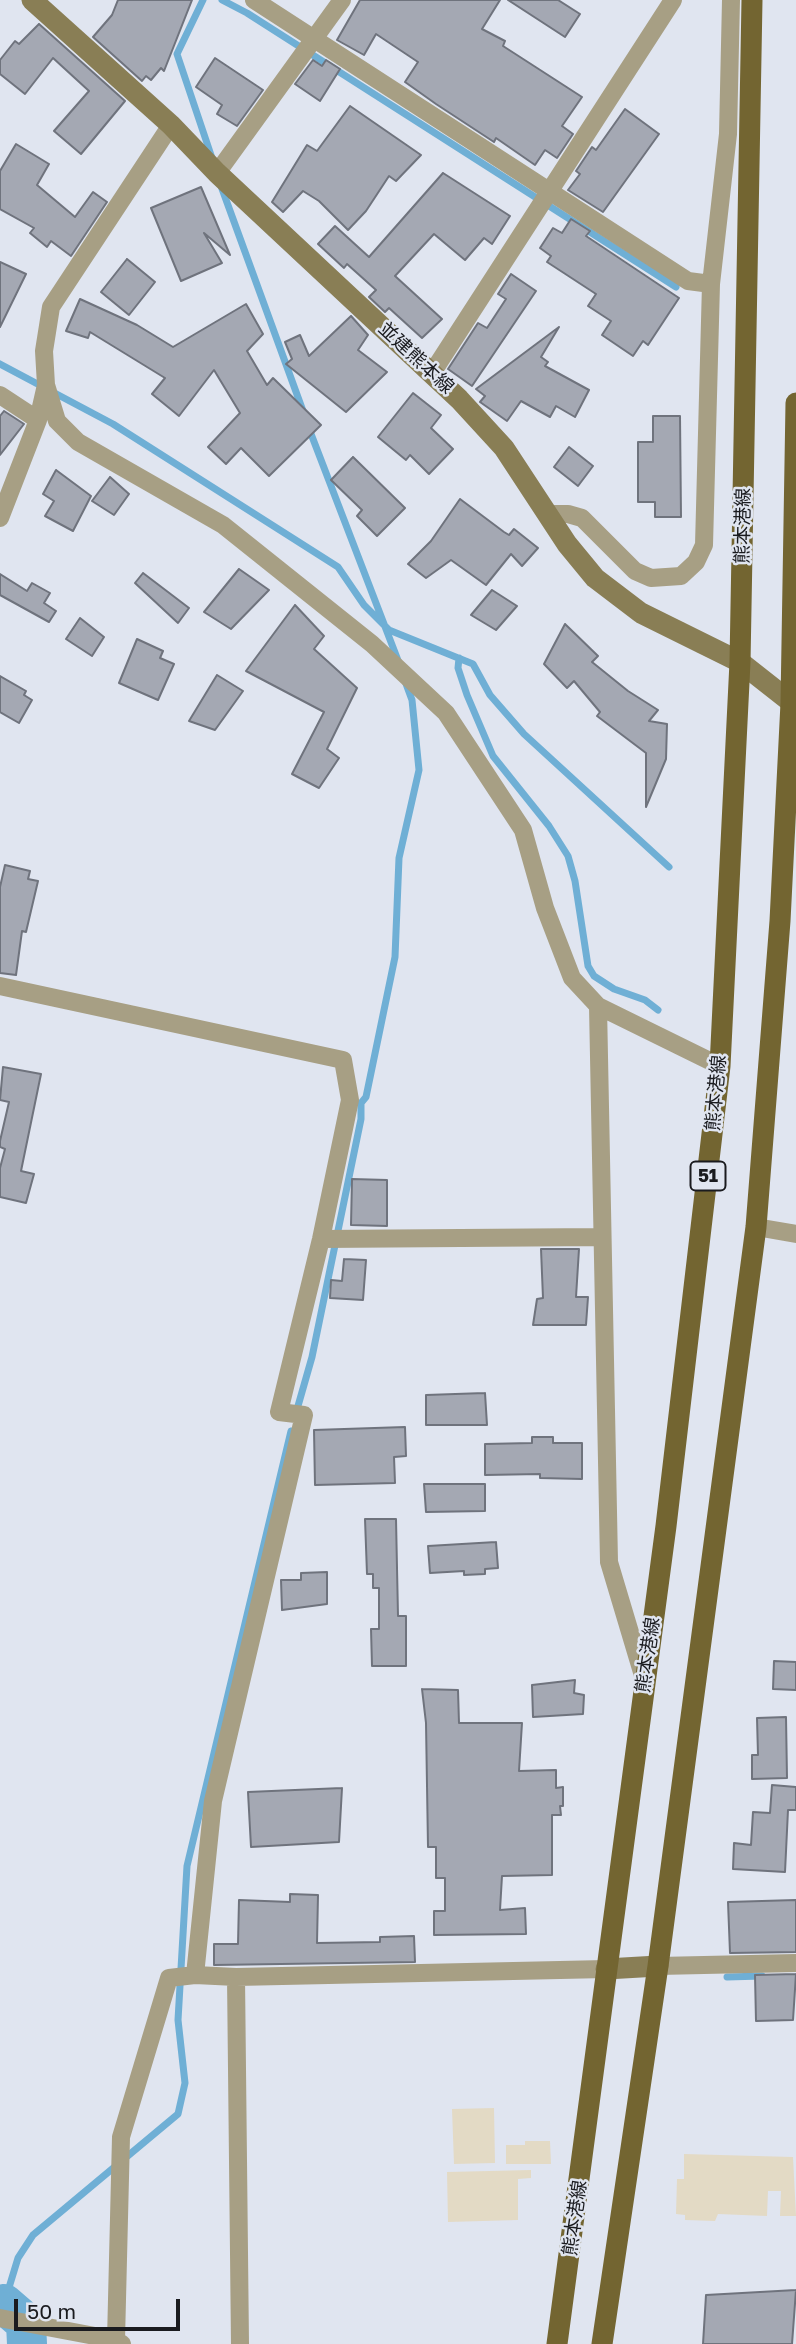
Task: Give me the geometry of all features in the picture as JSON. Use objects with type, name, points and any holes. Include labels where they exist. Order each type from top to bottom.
[{"type":"main road","name":"並建熊本線","points":[[32,0],[171,125],[217,173],[432,373],[504,448],[595,578],[640,613],[740,662],[794,705]]},
{"type":"main road","name":"熊本港線","points":[[557,2344],[699,1264],[720,1066],[740,662],[752,0]]},
{"type":"main road","points":[[602,2344],[658,1966],[756,1227],[794,705],[796,403]]},
{"type":"main road","points":[[606,1969],[658,1966]]},
{"type":"street","points":[[254,0],[688,281],[711,284]]},
{"type":"street","points":[[217,173],[342,0]]},
{"type":"street","points":[[432,373],[673,0]]},
{"type":"street","points":[[548,514],[568,514],[582,518],[635,570],[651,578],[681,576],[696,562],[704,545],[711,284],[728,134],[731,0]]},
{"type":"street","points":[[171,125],[51,307],[44,351],[46,384],[57,421],[78,442],[223,526],[372,644],[446,713],[523,830],[545,908],[572,978],[598,1006],[720,1066]]},
{"type":"street","points":[[0,518],[38,420],[46,384]]},
{"type":"street","points":[[0,395],[38,420]]},
{"type":"street","points":[[0,986],[344,1060],[350,1100],[321,1240],[279,1412],[304,1416],[213,1801],[195,1975]]},
{"type":"street","points":[[598,1006],[609,1562],[644,1679]]},
{"type":"street","points":[[756,1227],[796,1234]]},
{"type":"street","points":[[321,1240],[601,1237]]},
{"type":"street","points":[[658,1966],[796,1963]]},
{"type":"street","points":[[0,2318],[119,2342],[121,2137],[169,1978],[195,1975],[236,1978],[606,1969]]},
{"type":"street","points":[[236,1978],[240,2344]]},
{"type":"shaded area","points":[[494,2108],[495,2163],[454,2164],[452,2109]]},
{"type":"shaded area","points":[[525,2141],[550,2141],[551,2164],[506,2164],[506,2145],[525,2145]]},
{"type":"shaded area","points":[[684,2154],[793,2157],[796,2216],[780,2216],[781,2191],[768,2191],[767,2216],[718,2214],[715,2221],[685,2220],[685,2215],[676,2214],[677,2179],[684,2179]]},
{"type":"shaded area","points":[[531,2170],[531,2178],[518,2179],[518,2220],[448,2222],[447,2172]]},
{"type":"building","points":[[118,0],[192,0],[164,71],[161,68],[151,80],[146,76],[142,81],[93,37],[112,15]]},
{"type":"building","points":[[360,0],[500,0],[482,29],[505,41],[503,46],[582,97],[562,126],[573,134],[557,158],[545,150],[535,165],[496,138],[494,142],[436,104],[405,82],[418,62],[376,34],[364,55],[337,40]]},
{"type":"building","points":[[508,0],[558,0],[580,14],[565,37]]},
{"type":"building","points":[[39,24],[125,101],[81,154],[54,131],[89,91],[53,58],[25,94],[0,74],[0,60],[15,41],[19,44]]},
{"type":"building","points":[[215,58],[263,90],[237,126],[217,114],[222,105],[196,87]]},
{"type":"building","points":[[313,60],[322,66],[326,60],[340,69],[320,101],[295,84]]},
{"type":"building","points":[[350,106],[421,155],[396,181],[389,176],[366,211],[348,230],[319,201],[303,191],[283,212],[272,202],[307,145],[317,151]]},
{"type":"building","points":[[625,109],[659,134],[603,212],[568,190],[580,174],[576,171],[592,147],[596,150]]},
{"type":"building","points":[[16,144],[49,164],[37,185],[75,217],[93,192],[107,202],[71,256],[51,241],[47,247],[30,233],[34,228],[0,209],[0,171]]},
{"type":"building","points":[[443,173],[510,216],[492,244],[484,238],[465,260],[434,234],[395,276],[442,319],[422,338],[389,308],[385,312],[369,297],[376,290],[347,264],[344,268],[318,244],[335,226],[369,257]]},
{"type":"building","points":[[201,187],[230,255],[204,233],[222,263],[181,281],[151,208]]},
{"type":"building","points":[[571,219],[590,231],[586,236],[679,298],[648,345],[643,341],[633,356],[602,335],[611,321],[588,306],[596,294],[547,262],[551,256],[540,248],[553,228],[562,233]]},
{"type":"building","points":[[127,259],[155,282],[129,315],[101,292]]},
{"type":"building","points":[[0,262],[26,274],[0,327]]},
{"type":"building","points":[[511,274],[536,291],[472,386],[448,369],[478,323],[487,328],[506,299],[498,294]]},
{"type":"building","points":[[80,299],[137,325],[173,347],[246,304],[263,334],[247,351],[267,385],[273,378],[321,425],[269,476],[241,448],[226,464],[208,447],[240,413],[214,370],[179,416],[152,394],[165,378],[90,332],[88,338],[66,331]]},
{"type":"building","points":[[351,316],[368,335],[358,350],[387,372],[346,412],[286,364],[292,359],[285,342],[300,335],[309,356]]},
{"type":"building","points":[[559,327],[541,357],[548,362],[545,366],[589,390],[575,417],[556,406],[550,417],[521,401],[507,421],[480,402],[485,396],[476,389]]},
{"type":"building","points":[[413,393],[441,415],[431,428],[453,449],[429,474],[410,455],[406,460],[378,437]]},
{"type":"building","points":[[4,411],[24,424],[0,455],[0,416]]},
{"type":"building","points":[[653,416],[680,416],[681,517],[655,517],[655,502],[638,502],[638,442],[653,442]]},
{"type":"building","points":[[569,447],[593,466],[578,486],[554,467]]},
{"type":"building","points":[[353,457],[405,508],[377,536],[357,516],[362,510],[331,480]]},
{"type":"building","points":[[56,470],[91,496],[73,531],[45,516],[54,501],[43,494]]},
{"type":"building","points":[[110,477],[129,494],[114,515],[92,501]]},
{"type":"building","points":[[460,499],[504,532],[509,535],[514,529],[538,548],[522,566],[511,554],[486,585],[451,560],[426,578],[408,564],[431,541]]},
{"type":"building","points":[[239,569],[269,590],[231,629],[204,612]]},
{"type":"building","points":[[143,573],[189,608],[178,623],[135,583]]},
{"type":"building","points":[[0,574],[27,591],[32,583],[50,593],[44,603],[56,611],[49,622],[0,595]]},
{"type":"building","points":[[492,590],[517,606],[496,630],[471,615]]},
{"type":"building","points":[[295,605],[324,636],[314,649],[357,688],[327,749],[339,758],[319,788],[292,774],[324,712],[246,671]]},
{"type":"building","points":[[80,618],[104,637],[92,656],[66,639]]},
{"type":"building","points":[[565,624],[598,656],[592,662],[628,691],[658,710],[649,721],[667,724],[666,759],[646,807],[646,753],[597,716],[600,712],[574,681],[567,688],[544,664]]},
{"type":"building","points":[[137,639],[163,651],[160,658],[174,664],[158,700],[119,683]]},
{"type":"building","points":[[217,675],[243,691],[215,730],[189,721]]},
{"type":"building","points":[[0,676],[26,691],[24,695],[32,700],[19,723],[0,712]]},
{"type":"building","points":[[5,865],[30,871],[28,879],[38,881],[26,932],[22,931],[16,975],[0,973],[0,887]]},
{"type":"building","points":[[3,1067],[41,1074],[21,1171],[34,1174],[26,1203],[0,1197],[0,1168],[5,1149],[0,1147],[0,1141],[9,1102],[0,1100]]},
{"type":"building","points":[[352,1179],[387,1180],[387,1226],[351,1225]]},
{"type":"building","points":[[541,1249],[579,1249],[576,1297],[588,1297],[586,1325],[533,1325],[537,1299],[543,1298]]},
{"type":"building","points":[[344,1259],[366,1260],[363,1300],[330,1298],[331,1280],[342,1281]]},
{"type":"building","points":[[485,1393],[487,1425],[426,1425],[426,1395]]},
{"type":"building","points":[[405,1427],[406,1456],[394,1457],[395,1483],[315,1485],[314,1430]]},
{"type":"building","points":[[532,1437],[553,1437],[553,1443],[582,1443],[582,1479],[540,1478],[540,1474],[485,1475],[485,1444],[532,1443]]},
{"type":"building","points":[[424,1484],[485,1484],[485,1511],[426,1512]]},
{"type":"building","points":[[365,1519],[396,1519],[398,1616],[406,1616],[406,1666],[372,1666],[371,1629],[379,1629],[379,1588],[373,1588],[373,1574],[367,1574]]},
{"type":"building","points":[[496,1542],[498,1568],[485,1569],[485,1574],[464,1575],[464,1571],[430,1573],[428,1546]]},
{"type":"building","points":[[327,1572],[327,1604],[282,1610],[281,1580],[301,1580],[301,1573]]},
{"type":"building","points":[[774,1661],[796,1662],[796,1690],[773,1689]]},
{"type":"building","points":[[575,1680],[574,1693],[584,1695],[583,1714],[533,1717],[532,1685]]},
{"type":"building","points":[[422,1689],[458,1690],[459,1723],[522,1723],[519,1771],[556,1770],[556,1788],[563,1787],[563,1806],[560,1806],[561,1815],[552,1815],[552,1875],[502,1876],[500,1910],[525,1908],[526,1934],[434,1935],[434,1911],[445,1911],[445,1878],[436,1878],[436,1847],[428,1847],[426,1723]]},
{"type":"building","points":[[786,1717],[787,1778],[752,1779],[752,1755],[758,1755],[757,1718]]},
{"type":"building","points":[[772,1785],[796,1787],[796,1810],[788,1810],[785,1872],[733,1869],[734,1843],[751,1845],[753,1812],[770,1813]]},
{"type":"building","points":[[342,1788],[339,1842],[251,1847],[248,1792]]},
{"type":"building","points":[[290,1894],[318,1895],[317,1943],[380,1942],[380,1937],[414,1936],[415,1962],[214,1965],[214,1944],[238,1944],[239,1900],[290,1902]]},
{"type":"building","points":[[796,1900],[796,1952],[730,1953],[728,1902]]},
{"type":"building","points":[[796,1974],[793,2020],[756,2021],[755,1975]]},
{"type":"building","points":[[796,2290],[792,2344],[703,2344],[706,2295]]},
{"type":"waterway","points":[[203,0],[177,54],[212,158]]},
{"type":"waterway","points":[[222,0],[247,13],[676,287]]},
{"type":"waterway","points":[[221,186],[303,411]]},
{"type":"waterway","points":[[0,364],[113,424],[338,567],[364,605],[389,630],[473,664],[490,695],[524,734],[669,867]]},
{"type":"waterway","points":[[308,426],[399,663]]},
{"type":"waterway","points":[[459,658],[458,668],[467,695],[493,756],[549,826],[568,856],[575,881],[588,966],[594,976],[614,989],[645,1000],[658,1010]]},
{"type":"waterway","points":[[296,1413],[312,1357],[361,1119],[361,1103],[366,1097],[395,957],[399,858],[419,770],[412,700],[405,681]]},
{"type":"waterway","points":[[0,2303],[4,2304],[18,2258],[33,2235],[178,2114],[185,2083],[178,2020],[187,1866],[291,1431]]},
{"type":"waterway","points":[[727,1977],[762,1976]]},
{"type":"waterway","points":[[4,2304],[26,2323],[27,2344]]}]
